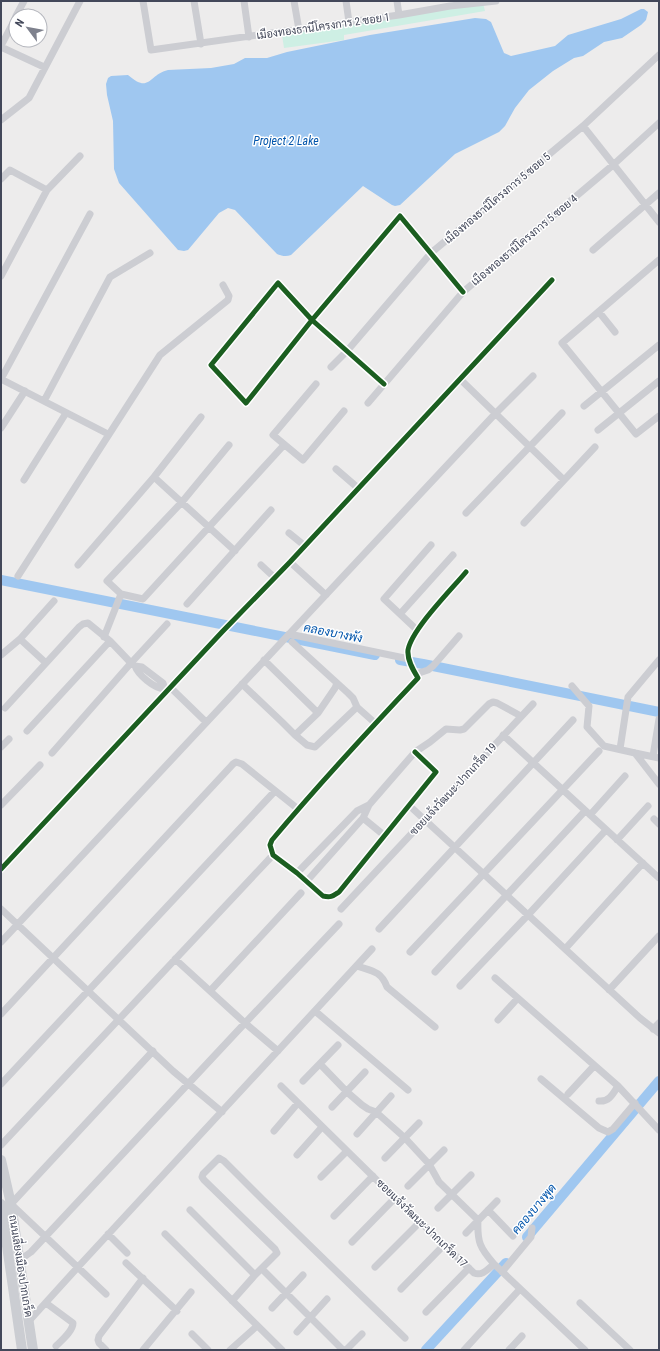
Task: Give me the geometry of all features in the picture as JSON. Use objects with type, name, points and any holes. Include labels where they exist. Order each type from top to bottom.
[{"type":"main road","name":"ถนนเลี่ยงเมืองปากเกร็ด","points":[[1,1160],[4,1209],[22,1350]]},
{"type":"main road","name":"ถนนเลี่ยงเมืองปากเกร็ด","points":[[4,1209],[20,1258],[33,1350]]},
{"type":"street","points":[[1,120],[29,98],[80,1]]},
{"type":"street","name":"เมืองทองธานีโครงการ 2 ซอย 1","points":[[143,1],[151,50],[399,15],[450,4],[496,1]]},
{"type":"street","points":[[194,1],[201,44]]},
{"type":"street","points":[[244,1],[249,36]]},
{"type":"street","points":[[294,1],[299,30]]},
{"type":"street","points":[[346,1],[349,22]]},
{"type":"street","points":[[396,1],[399,15]]},
{"type":"street","points":[[8,33],[1,47],[44,67]]},
{"type":"street","name":"เมืองทองธานีโครงการ 5 ซอย 5","points":[[331,366],[347,351],[431,253],[583,126],[659,55]]},
{"type":"street","name":"เมืองทองธานีโครงการ 5 ซอย 4","points":[[368,403],[463,292],[614,165],[659,124]]},
{"type":"street","points":[[583,126],[659,222]]},
{"type":"street","points":[[1,276],[47,190],[80,156]]},
{"type":"street","points":[[1,179],[10,170],[47,190]]},
{"type":"street","points":[[593,250],[659,193]]},
{"type":"street","points":[[90,214],[1,379],[108,434]]},
{"type":"street","points":[[384,384],[312,320],[278,283],[211,365],[246,403],[312,320],[400,216],[463,292]]},
{"type":"street","points":[[44,401],[110,277],[150,254]]},
{"type":"street","points":[[659,260],[562,343],[636,434],[659,416]]},
{"type":"street","points":[[1,869],[167,690],[290,562],[552,280]]},
{"type":"street","points":[[18,576],[160,355],[228,300],[229,296],[223,285]]},
{"type":"street","points":[[599,312],[615,332]]},
{"type":"street","points":[[584,406],[659,344]]},
{"type":"street","points":[[1,942],[495,414],[533,376]]},
{"type":"street","points":[[460,379],[564,480]]},
{"type":"street","points":[[598,430],[659,381]]},
{"type":"street","points":[[316,384],[273,435],[303,460],[344,410]]},
{"type":"street","points":[[1,428],[25,391]]},
{"type":"street","points":[[24,480],[66,413]]},
{"type":"street","points":[[466,513],[562,413]]},
{"type":"street","points":[[78,565],[154,477],[201,417]]},
{"type":"street","points":[[229,445],[182,502],[107,581],[121,594],[143,599],[284,445]]},
{"type":"street","points":[[524,523],[595,446]]},
{"type":"street","points":[[336,469],[358,488]]},
{"type":"street","points":[[154,477],[235,551]]},
{"type":"street","points":[[186,604],[271,510]]},
{"type":"street","points":[[289,533],[304,546]]},
{"type":"street","points":[[417,630],[384,599],[431,545]]},
{"type":"street","points":[[400,614],[453,555]]},
{"type":"street","points":[[290,562],[326,594]]},
{"type":"street","points":[[261,565],[275,578]]},
{"type":"street","points":[[415,752],[436,772],[339,892],[329,898],[324,896],[273,855],[270,845],[272,840],[375,723],[418,678],[410,665],[408,650],[417,630],[466,572]]},
{"type":"street","points":[[27,731],[107,639],[121,594]]},
{"type":"street","points":[[1,655],[20,639],[54,601]]},
{"type":"street","points":[[5,708],[83,624],[88,623],[107,639],[133,665],[142,667],[163,683],[167,690],[206,722]]},
{"type":"street","points":[[52,753],[133,665],[167,624]]},
{"type":"street","points":[[289,634],[409,658]]},
{"type":"street","points":[[416,674],[428,670],[434,665],[459,636]]},
{"type":"street","points":[[20,639],[46,663]]},
{"type":"street","points":[[292,642],[353,698],[357,707],[375,723]]},
{"type":"street","points":[[264,660],[318,713]]},
{"type":"street","points":[[620,749],[628,698],[659,660]]},
{"type":"street","points":[[295,735],[318,713],[337,683]]},
{"type":"street","points":[[242,684],[295,735],[307,745],[315,747],[357,707]]},
{"type":"street","points":[[572,686],[589,706],[586,727],[604,746],[656,757],[659,719]]},
{"type":"street","points":[[306,882],[363,818],[369,805],[415,752],[446,729],[464,729],[489,704],[493,702],[519,715]]},
{"type":"street","points":[[503,735],[533,704]]},
{"type":"street","points":[[379,929],[573,720]]},
{"type":"street","name":"ซอยแจ้งวัฒนะ-ปากเกร็ด 19","points":[[341,909],[503,735],[659,878]]},
{"type":"street","points":[[1,747],[10,739]]},
{"type":"street","points":[[410,952],[599,751]]},
{"type":"street","points":[[635,753],[659,784]]},
{"type":"street","points":[[1,1014],[233,764],[236,762],[242,764],[298,809]]},
{"type":"street","points":[[1,805],[40,765]]},
{"type":"street","points":[[435,972],[506,895],[625,776]]},
{"type":"street","points":[[1,1084],[87,990],[275,791]]},
{"type":"street","points":[[297,873],[357,811],[369,805]]},
{"type":"street","points":[[617,840],[648,806]]},
{"type":"street","points":[[413,809],[528,916],[656,1031],[659,1023]]},
{"type":"street","points":[[363,818],[385,836]]},
{"type":"street","points":[[460,986],[528,916],[606,830]]},
{"type":"street","points":[[1,1144],[273,855]]},
{"type":"street","points":[[565,949],[643,863]]},
{"type":"street","points":[[210,991],[301,893]]},
{"type":"street","points":[[1,908],[188,1084],[222,1112]]},
{"type":"street","points":[[20,1258],[27,1256],[244,1023],[339,924]]},
{"type":"street","points":[[609,990],[659,936]]},
{"type":"street","points":[[29,1321],[372,950]]},
{"type":"street","points":[[175,959],[244,1023],[278,1051]]},
{"type":"street","points":[[357,966],[377,973],[383,978],[387,987],[435,1027]]},
{"type":"street","points":[[495,978],[517,999],[618,1086],[659,1130]]},
{"type":"street","points":[[498,1020],[517,999]]},
{"type":"street","points":[[315,1011],[408,1090]]},
{"type":"street","points":[[303,1081],[338,1046]]},
{"type":"street","points":[[106,1294],[45,1237],[4,1209],[153,1051]]},
{"type":"street","points":[[320,1064],[347,1092],[368,1109],[376,1112],[405,1138],[429,1164],[439,1182],[478,1220],[477,1235],[483,1251],[499,1269],[585,1350]]},
{"type":"street","points":[[568,1094],[594,1066]]},
{"type":"street","points":[[332,1107],[365,1072]]},
{"type":"street","points":[[541,1079],[599,1128],[606,1132],[613,1129],[637,1106]]},
{"type":"street","name":"ซอยแจ้งวัฒนะ-ปากเกร็ด 17","points":[[281,1086],[474,1273],[478,1275],[499,1269]]},
{"type":"street","points":[[599,1101],[606,1101],[618,1086]]},
{"type":"street","points":[[357,1134],[391,1096]]},
{"type":"street","points":[[274,1131],[298,1103]]},
{"type":"street","points":[[385,1158],[419,1123]]},
{"type":"street","points":[[297,1155],[322,1127]]},
{"type":"street","points":[[408,1186],[444,1150]]},
{"type":"street","points":[[322,1177],[347,1151]]},
{"type":"street","points":[[232,1301],[277,1253],[275,1249],[202,1177],[219,1158],[224,1161],[405,1338]]},
{"type":"street","points":[[438,1208],[471,1175]]},
{"type":"street","points":[[334,1216],[373,1176]]},
{"type":"street","points":[[352,1242],[395,1198]]},
{"type":"street","points":[[466,1232],[497,1201]]},
{"type":"street","points":[[190,1210],[255,1275]]},
{"type":"street","points":[[488,1210],[513,1236]]},
{"type":"street","points":[[375,1267],[420,1222]]},
{"type":"street","points":[[499,1269],[531,1237],[532,1228]]},
{"type":"street","points":[[108,1234],[127,1254]]},
{"type":"street","points":[[165,1234],[282,1350]]},
{"type":"street","points":[[401,1289],[444,1245]]},
{"type":"street","points":[[126,1263],[177,1311]]},
{"type":"street","points":[[426,1312],[469,1268]]},
{"type":"street","points":[[262,1269],[343,1350]]},
{"type":"street","points":[[272,1308],[303,1275]]},
{"type":"street","points":[[106,1350],[99,1343],[99,1336],[143,1278]]},
{"type":"street","points":[[464,1350],[520,1289]]},
{"type":"street","points":[[143,1350],[177,1311],[191,1292]]},
{"type":"street","points":[[297,1332],[327,1299]]},
{"type":"street","points":[[46,1303],[73,1323],[70,1331],[56,1346]]},
{"type":"street","points":[[580,1303],[630,1350]]},
{"type":"street","points":[[230,1350],[257,1326]]},
{"type":"street","points":[[192,1334],[208,1350]]},
{"type":"street","points":[[346,1350],[362,1334]]},
{"type":"street","points":[[509,1350],[522,1336]]},
{"type":"green space","points":[[483,3],[485,11],[344,35],[344,40],[284,48],[282,35]]},
{"type":"water","name":"Project 2 Lake","points":[[641,9],[648,12],[646,20],[641,25],[622,38],[604,42],[583,56],[574,58],[553,71],[529,90],[515,108],[505,126],[499,132],[455,154],[400,205],[392,205],[363,186],[289,256],[277,254],[235,210],[228,208],[219,213],[188,250],[178,250],[119,183],[114,169],[113,121],[106,84],[108,78],[111,76],[128,75],[141,83],[145,83],[149,82],[161,72],[168,70],[211,68],[234,64],[245,58],[267,58],[287,52],[370,35],[475,18],[486,19],[491,22],[504,53],[511,56],[555,46],[568,35],[621,19]]},
{"type":"waterway","name":"คลองบางพัง","points":[[1,580],[375,655]]},
{"type":"waterway","name":"คลองบางพัง","points":[[400,660],[659,712]]},
{"type":"waterway","name":"คลองบางพูด","points":[[527,1237],[659,1081]]},
{"type":"waterway","name":"คลองบางพูด","points":[[426,1350],[506,1263]]},
{"type":"cycle path","points":[[384,384],[312,320],[278,283],[211,365],[246,403],[312,320],[400,216],[463,292]]},
{"type":"cycle path","points":[[1,869],[222,632],[290,562],[552,280]]},
{"type":"cycle path","points":[[415,752],[436,772],[339,892],[332,896],[323,896],[297,873],[273,855],[270,845],[272,840],[344,758],[418,678],[408,657],[408,650],[411,641],[424,621],[466,572]]}]
